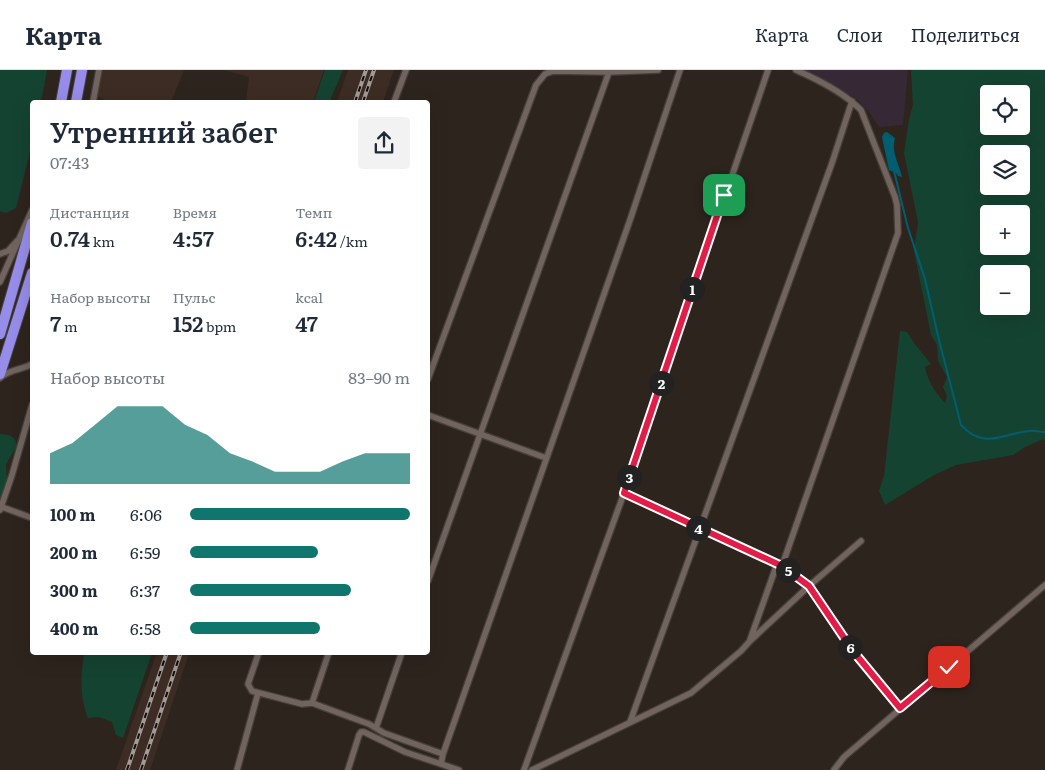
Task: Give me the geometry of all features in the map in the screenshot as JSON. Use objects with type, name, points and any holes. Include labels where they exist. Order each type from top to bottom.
[{"type":"highway","points":[[61,100],[67,70]]},
{"type":"highway","points":[[76,100],[82,70]]},
{"type":"highway","points":[[0,334],[30,230]]},
{"type":"highway","points":[[0,374],[30,279]]},
{"type":"street","points":[[93,100],[99,70]]},
{"type":"street","points":[[395,100],[406,70]]},
{"type":"street","points":[[430,374],[536,85],[545,74],[553,71],[609,72],[658,70]]},
{"type":"street","points":[[441,764],[627,230],[680,70]]},
{"type":"street","points":[[524,770],[624,493],[768,70]]},
{"type":"street","points":[[750,641],[780,565],[898,233],[895,197],[861,110],[835,89],[796,70]]},
{"type":"street","points":[[430,575],[609,72]]},
{"type":"street","points":[[630,722],[699,529],[704,520],[852,101]]},
{"type":"street","points":[[0,282],[30,215]]},
{"type":"street","points":[[0,254],[8,251],[21,235]]},
{"type":"street","points":[[0,378],[8,371],[23,369],[30,365]]},
{"type":"street","points":[[30,412],[1,509],[30,517]]},
{"type":"street","points":[[430,416],[546,458]]},
{"type":"street","points":[[624,493],[780,565],[809,586],[853,651],[900,708]]},
{"type":"street","points":[[532,770],[691,693],[741,651],[809,586],[861,541]]},
{"type":"street","points":[[834,770],[844,757],[1045,585]]},
{"type":"street","points":[[258,655],[248,684],[252,691],[302,704],[312,703],[376,728],[384,733],[443,754]]},
{"type":"street","points":[[312,703],[328,655]]},
{"type":"street","points":[[376,728],[401,655]]},
{"type":"street","points":[[237,770],[258,694]]},
{"type":"street","points":[[348,770],[361,732],[404,752],[459,770]]},
{"type":"shaded area","points":[[103,70],[184,70],[172,100],[104,100],[98,96]]},
{"type":"shaded area","points":[[224,70],[324,70],[314,100],[246,100],[249,77]]},
{"type":"shaded area","points":[[348,70],[394,70],[384,100],[338,100]]},
{"type":"shaded area","points":[[804,70],[908,70],[903,125],[879,127],[870,113],[857,99]]},
{"type":"shaded area","points":[[156,655],[188,655],[150,770],[116,770]]},
{"type":"green space","points":[[0,70],[47,70],[41,100],[30,100],[30,152],[16,208],[6,213],[0,211]]},
{"type":"green space","points":[[325,70],[343,70],[332,100],[315,100]]},
{"type":"green space","points":[[911,70],[1045,70],[1045,441],[1043,439],[1013,455],[956,465],[934,475],[885,505],[879,491],[884,476],[900,331],[907,332],[931,364],[925,367],[928,377],[935,391],[945,403],[947,396],[943,387],[947,377],[938,361],[937,345],[931,335],[914,251],[918,222],[904,153],[913,105]]},
{"type":"green space","points":[[0,434],[9,435],[15,439],[17,446],[6,464],[7,481],[0,502]]},
{"type":"green space","points":[[84,655],[151,655],[123,738],[116,735],[112,722],[99,717],[88,718],[83,701],[82,670]]},
{"type":"water","points":[[887,132],[895,138],[895,153],[902,177],[889,170],[882,137]]},
{"type":"waterway","points":[[894,171],[908,228],[925,279],[961,425],[969,433],[985,439],[1031,431],[1045,432]]},
{"type":"railway","points":[[356,100],[366,70]]},
{"type":"railway","points":[[364,100],[374,70]]},
{"type":"railway","points":[[127,770],[166,655]]},
{"type":"railway","points":[[141,770],[180,655]]},
{"type":"route","points":[[724,195],[624,493],[782,566],[809,586],[853,651],[900,708],[949,667]]}]
